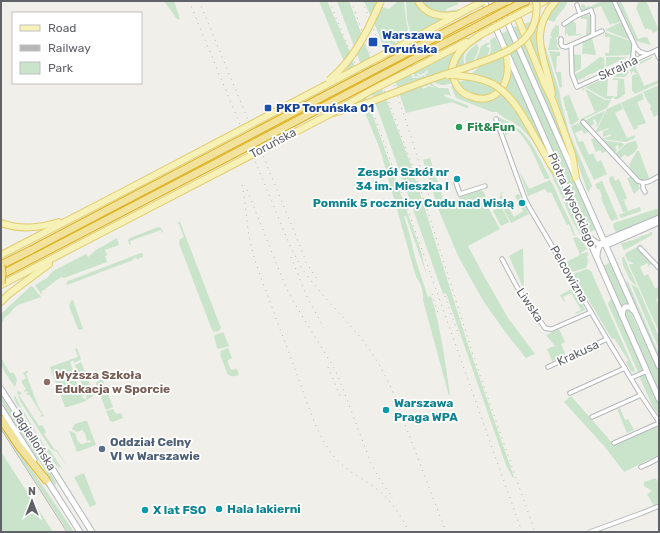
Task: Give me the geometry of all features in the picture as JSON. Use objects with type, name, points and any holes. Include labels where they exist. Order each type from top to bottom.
[{"type":"highway","name":"Toruńska","points":[[1,265],[506,1]]},
{"type":"highway","name":"Toruńska","points":[[1,275],[522,3]]},
{"type":"highway","points":[[1,265],[1,284]]},
{"type":"highway","points":[[2,420],[19,446],[46,480]]},
{"type":"main road","points":[[306,96],[325,83],[348,62],[357,49],[381,1]]},
{"type":"main road","points":[[418,1],[425,10],[435,15],[449,16],[460,14]]},
{"type":"main road","points":[[1,255],[402,46],[484,1]]},
{"type":"main road","name":"Piotra Wysockiego","points":[[484,1],[659,399]]},
{"type":"main road","name":"Piotra Wysockiego","points":[[498,1],[603,243],[659,366]]},
{"type":"main road","points":[[511,1],[553,101],[572,154],[576,178]]},
{"type":"main road","points":[[330,114],[352,108],[498,57],[510,51],[521,43],[529,34],[535,23],[537,11],[536,1]]},
{"type":"main road","name":"Toruńska","points":[[1,284],[40,268],[72,248],[545,1]]},
{"type":"main road","points":[[553,101],[542,54],[540,29],[544,18],[556,1]]},
{"type":"main road","points":[[480,35],[466,45],[456,56],[454,62],[452,74],[455,83],[463,93],[482,99],[496,94],[503,87],[507,77],[508,63],[505,49]]},
{"type":"main road","points":[[443,75],[472,76],[494,84],[502,90],[514,102],[551,165],[564,182]]},
{"type":"main road","points":[[1,224],[21,228],[39,227],[58,222],[81,213]]},
{"type":"main road","points":[[599,262],[597,252],[603,243],[659,218]]},
{"type":"main road","points":[[587,235],[593,241],[610,244],[659,222]]},
{"type":"main road","points":[[1,302],[40,268]]},
{"type":"main road","points":[[622,315],[623,309],[627,307],[630,307],[635,312]]},
{"type":"main road","name":"Jagiellońska","points":[[1,389],[92,532]]},
{"type":"main road","name":"Jagiellońska","points":[[1,408],[80,532]]},
{"type":"street","points":[[614,1],[636,48],[638,51],[648,54]]},
{"type":"street","points":[[577,5],[580,14]]},
{"type":"street","points":[[565,23],[580,14],[596,9]]},
{"type":"street","points":[[591,10],[593,16],[593,36]]},
{"type":"street","points":[[561,39],[562,46],[566,47],[602,31]]},
{"type":"street","points":[[631,62],[633,58],[634,44]]},
{"type":"street","points":[[566,53],[572,54],[572,45]]},
{"type":"street","points":[[657,50],[659,58]]},
{"type":"street","name":"Skrajna","points":[[572,54],[572,74],[577,87],[657,50]]},
{"type":"street","name":"Pelcowizna","points":[[496,119],[525,199],[607,339],[659,422]]},
{"type":"street","points":[[583,122],[637,181],[643,183],[648,182],[659,176]]},
{"type":"street","points":[[456,183],[460,194],[485,186]]},
{"type":"street","points":[[643,183],[645,192]]},
{"type":"street","points":[[640,248],[659,268]]},
{"type":"street","name":"Liwska","points":[[502,259],[517,287],[545,328],[552,329],[591,312]]},
{"type":"street","name":"Krakusa","points":[[548,367],[607,339]]},
{"type":"street","points":[[570,393],[625,368]]},
{"type":"street","points":[[631,378],[647,371]]},
{"type":"street","points":[[592,417],[641,395]]},
{"type":"street","points":[[614,443],[659,422]]},
{"type":"street","points":[[641,467],[659,458]]},
{"type":"street","points":[[590,532],[636,516],[659,506]]},
{"type":"green space","points":[[164,1],[174,1],[180,19],[177,19]]},
{"type":"green space","points":[[319,1],[327,1],[348,48],[420,248],[427,276],[406,216],[404,216],[416,261],[428,297],[431,296],[437,320],[449,396],[423,300],[422,288],[416,277],[380,149]]},
{"type":"green space","points":[[337,1],[349,1],[411,165],[467,342],[514,477],[513,478],[506,465],[446,293],[443,294],[379,113]]},
{"type":"green space","points":[[364,1],[378,1],[382,7],[389,9],[398,1],[404,1],[408,30],[397,37],[395,41],[413,78],[424,75],[429,85],[422,87],[423,89],[429,86],[436,88],[430,85],[425,74],[428,73],[427,70],[420,75],[419,73],[417,74],[419,76],[415,77],[396,40],[399,38],[399,41],[402,40],[400,37],[406,34],[407,36],[410,30],[407,20],[406,1],[415,1],[447,18],[401,43],[416,72],[458,50],[450,75],[452,83],[440,85],[429,78],[432,84],[438,88],[448,88],[451,96],[445,94],[444,96],[469,106],[467,108],[452,102],[406,113],[380,37]]},
{"type":"green space","points":[[421,1],[455,1],[459,4],[446,9],[446,11],[461,9],[438,13],[429,9]]},
{"type":"green space","points":[[560,1],[568,1],[554,22],[546,19]]},
{"type":"green space","points":[[601,1],[612,1],[621,21],[610,25],[601,6],[585,11],[582,10],[581,6],[584,4],[586,7],[590,7]]},
{"type":"green space","points":[[617,1],[621,1],[638,39],[647,37],[651,45],[636,41]]},
{"type":"green space","points":[[639,1],[646,1],[659,30],[653,33],[651,29],[645,29],[636,8]]},
{"type":"green space","points":[[592,15],[592,29],[591,32],[583,39],[583,36],[586,36],[587,19],[581,19],[581,17]]},
{"type":"green space","points":[[576,16],[578,18],[573,19],[574,23],[576,23],[576,34],[581,35],[568,36],[567,33],[565,35],[565,24]]},
{"type":"green space","points":[[534,20],[540,20],[538,26],[549,87],[522,23],[523,22],[524,24]]},
{"type":"green space","points":[[621,22],[630,40],[605,30]]},
{"type":"green space","points":[[518,25],[545,90],[569,155],[512,28]]},
{"type":"green space","points":[[556,25],[559,26],[559,36],[561,36],[556,37],[559,43],[557,44],[557,47],[559,50],[548,50],[550,38],[552,38],[550,36]]},
{"type":"green space","points":[[508,30],[597,229],[590,232],[576,199],[568,186],[501,34]]},
{"type":"green space","points":[[605,32],[630,41],[632,47],[631,55],[606,56],[605,53],[609,53],[610,37],[605,37]]},
{"type":"green space","points":[[543,34],[544,46],[560,94],[569,132],[592,186],[588,193],[552,83],[544,52]]},
{"type":"green space","points":[[495,37],[504,55],[506,63],[503,82],[493,93],[486,96],[472,95],[463,89],[458,83],[466,79],[485,62],[489,57],[491,50],[490,40]]},
{"type":"green space","points":[[591,38],[596,54],[582,54],[583,42]]},
{"type":"green space","points":[[487,43],[489,44],[487,47],[490,48],[488,55],[472,70],[471,69],[481,46]]},
{"type":"green space","points":[[477,44],[479,48],[477,54],[465,78],[459,81],[467,71],[465,59],[467,54],[470,49]]},
{"type":"green space","points":[[472,46],[464,55],[466,71],[456,80],[455,66],[460,55]]},
{"type":"green space","points":[[549,51],[560,52],[560,56],[557,56],[556,72],[561,72],[562,87],[560,88]]},
{"type":"green space","points":[[573,54],[581,55],[581,69],[573,73]]},
{"type":"green space","points":[[600,57],[604,58],[605,68],[586,76],[585,73],[586,77],[576,81],[574,75]]},
{"type":"green space","points":[[606,57],[628,57],[606,67]]},
{"type":"green space","points":[[651,57],[654,58],[635,67],[641,78],[644,86],[659,80],[659,83],[635,94],[632,90],[632,76],[638,73],[635,73],[634,71],[632,72],[632,75],[630,71],[634,65]]},
{"type":"green space","points":[[632,65],[625,77],[613,77],[613,74]]},
{"type":"green space","points":[[511,67],[553,164],[523,109],[505,88],[510,78]]},
{"type":"green space","points":[[607,77],[607,96],[614,96],[611,99],[606,99],[585,87]]},
{"type":"green space","points":[[613,78],[624,79],[625,94],[618,99],[614,99],[614,97],[617,96],[618,80],[613,80]]},
{"type":"green space","points":[[453,85],[471,99],[501,92],[510,102],[527,125],[566,198],[583,235],[581,236],[575,226],[553,180],[554,179],[540,153],[527,134],[497,112],[492,112],[456,98],[451,86]]},
{"type":"green space","points":[[659,85],[659,114],[654,117],[650,104],[643,92]]},
{"type":"green space","points":[[584,88],[605,100],[611,100],[607,108],[582,120],[581,119],[595,112],[585,89],[583,91],[582,89]]},
{"type":"green space","points":[[642,93],[644,99],[637,102],[646,123],[637,126],[638,128],[634,130],[621,103]]},
{"type":"green space","points":[[569,95],[579,120],[572,125],[570,124],[568,111],[566,111],[563,97]]},
{"type":"green space","points":[[620,103],[623,109],[615,113],[627,138],[635,135],[635,138],[626,142],[601,139],[611,135],[603,137],[603,131],[609,129],[608,128],[595,133],[607,109]]},
{"type":"green space","points":[[604,111],[605,112],[597,127],[595,119],[593,120],[594,124],[589,127],[584,121]]},
{"type":"green space","points":[[498,117],[515,126],[525,135],[550,178],[545,179],[532,150],[518,132],[512,127],[506,136],[505,132],[509,126],[500,123]]},
{"type":"green space","points":[[581,122],[589,130],[584,134],[582,130],[575,133],[579,142],[583,141],[589,155],[593,153],[597,162],[601,160],[607,174],[594,180],[571,127]]},
{"type":"green space","points":[[596,138],[607,151],[602,153],[600,150],[596,152],[591,139]]},
{"type":"green space","points":[[602,140],[623,143],[624,145],[619,149],[617,145],[615,147],[617,150],[614,153]]},
{"type":"green space","points":[[636,141],[638,147],[634,153],[627,157],[624,155],[621,158],[615,154],[626,144]]},
{"type":"green space","points":[[637,151],[639,151],[649,178],[649,180],[643,182],[634,175],[629,165]]},
{"type":"green space","points":[[430,158],[445,205],[459,200],[459,197],[480,190],[484,192],[490,211],[500,229],[468,246],[508,318],[535,354],[526,358],[506,333],[484,302],[459,258],[439,211],[423,160]]},
{"type":"green space","points":[[519,170],[529,189],[550,180],[556,190],[575,236],[569,224],[567,225],[551,192],[548,193],[545,189],[528,196]]},
{"type":"green space","points":[[613,176],[615,181],[619,179],[627,198],[619,202],[609,180],[610,177]]},
{"type":"green space","points":[[631,177],[636,180],[640,188],[634,194],[627,178]]},
{"type":"green space","points":[[602,181],[618,219],[611,221],[601,198],[602,196],[599,189],[597,189],[595,184]]},
{"type":"green space","points":[[504,192],[501,194],[514,217],[523,211],[515,196],[519,194],[523,202],[521,203],[522,205],[524,204],[529,214],[511,223],[501,205],[503,204],[499,197],[501,196],[500,193]]},
{"type":"green space","points":[[627,199],[624,201],[628,211],[623,212],[619,202]]},
{"type":"green space","points":[[501,206],[509,222],[501,226],[493,211]]},
{"type":"green space","points":[[640,207],[641,211],[621,218],[619,215]]},
{"type":"green space","points":[[659,208],[659,216],[616,233],[613,226],[614,223]]},
{"type":"green space","points":[[178,222],[180,222],[221,328],[219,331],[214,332],[212,330],[180,246],[180,239],[184,237]]},
{"type":"green space","points":[[158,227],[161,228],[162,233],[161,230],[130,241],[131,245],[129,244],[128,240],[130,238]]},
{"type":"green space","points":[[652,232],[652,235],[624,250],[621,244],[622,243],[647,235]]},
{"type":"green space","points":[[576,237],[582,240],[587,249],[581,253],[587,252],[589,255],[587,256],[588,261],[586,268],[572,272],[566,262],[580,255],[573,238]]},
{"type":"green space","points":[[117,238],[119,245],[105,250],[107,262],[64,278],[61,277],[42,291],[41,294],[35,285],[47,278],[53,271],[86,254],[88,257],[96,250]]},
{"type":"green space","points":[[637,247],[653,263],[649,265],[650,269],[647,263],[640,267],[644,276],[648,274],[655,288],[659,287],[659,298],[656,299],[659,306],[659,332],[629,265],[633,263],[628,261],[625,255]]},
{"type":"green space","points":[[523,248],[524,289],[509,256]]},
{"type":"green space","points":[[141,253],[143,254],[143,257],[137,259],[136,257],[133,260],[67,285],[66,283],[68,281]]},
{"type":"green space","points":[[622,257],[624,257],[637,286],[630,280],[623,265]]},
{"type":"green space","points":[[611,262],[630,306],[621,307],[603,266]]},
{"type":"green space","points":[[587,269],[591,271],[635,371],[633,372],[626,362],[628,360],[614,338],[612,339],[573,274]]},
{"type":"green space","points":[[626,281],[628,282],[659,354],[659,361],[631,297]]},
{"type":"green space","points":[[631,284],[638,288],[659,337],[659,349]]},
{"type":"green space","points":[[31,286],[41,297],[18,305],[4,318],[3,322],[1,322],[1,314]]},
{"type":"green space","points":[[572,289],[575,291],[585,309],[576,314],[575,313],[581,310],[571,293],[563,297],[564,302],[560,295]]},
{"type":"green space","points":[[611,299],[617,308],[643,368],[638,372],[608,304]]},
{"type":"green space","points":[[73,300],[83,329],[80,330],[78,329],[69,306]]},
{"type":"green space","points":[[626,309],[629,309],[659,372],[659,393],[624,314]]},
{"type":"green space","points":[[559,329],[565,342],[561,344],[566,356],[552,361],[547,349],[555,346],[546,335]]},
{"type":"green space","points":[[223,332],[229,346],[219,349],[217,348],[214,336]]},
{"type":"green space","points":[[77,348],[81,359],[74,363],[73,360],[70,362],[78,386],[82,385],[75,365],[81,362],[93,396],[87,400],[86,395],[82,396],[86,401],[65,407],[50,367],[78,357],[75,349]]},
{"type":"green space","points":[[228,348],[232,358],[228,360],[228,363],[231,370],[237,369],[239,375],[231,376],[227,373],[220,354],[221,351]]},
{"type":"green space","points":[[1,357],[10,373],[14,373],[17,380],[15,387],[2,366]]},
{"type":"green space","points":[[28,370],[26,374],[38,406],[45,418],[40,416],[42,415],[29,394],[27,395],[27,391],[24,391],[26,389],[21,381],[26,378],[23,373]]},
{"type":"green space","points":[[644,374],[647,376],[659,404],[659,416],[653,407],[639,376]]},
{"type":"green space","points":[[102,378],[113,407],[106,410],[96,384],[97,381]]},
{"type":"green space","points":[[17,391],[21,392],[19,395],[39,426],[42,425],[46,432],[44,434],[68,467],[57,452],[51,449],[20,401]]},
{"type":"green space","points":[[15,395],[46,448],[50,450],[62,469],[55,464],[15,401]]},
{"type":"green space","points":[[1,396],[56,482],[55,486],[1,401]]},
{"type":"green space","points":[[571,396],[614,445],[657,425],[659,430],[659,455],[624,472],[605,447],[564,402]]},
{"type":"green space","points":[[620,408],[625,420],[628,419],[634,430],[627,433],[617,409]]},
{"type":"green space","points":[[113,409],[116,414],[121,413],[123,418],[113,422],[110,421],[106,411]]},
{"type":"green space","points":[[87,421],[96,445],[77,452],[69,431],[75,433],[78,440],[82,444],[91,442],[90,440],[87,441],[85,433],[82,430],[77,432],[72,429],[75,424]]},
{"type":"green space","points":[[1,424],[74,532],[68,532],[1,428]]},
{"type":"green space","points":[[1,452],[53,532],[1,532]]},
{"type":"green space","points":[[84,473],[96,504],[90,507],[74,477]]},
{"type":"green space","points":[[656,478],[659,484],[659,504],[654,506],[647,494],[652,491],[644,486],[644,482]]},
{"type":"tram line","points":[[1,429],[67,532]]},
{"type":"railway","points":[[189,1],[291,248],[306,274],[360,337],[382,370],[392,390],[446,532]]},
{"type":"railway","points":[[199,1],[306,262],[318,281]]},
{"type":"railway","points":[[329,1],[372,109],[522,532]]},
{"type":"railway","points":[[351,1],[411,162],[475,361],[535,532]]},
{"type":"railway","points":[[362,1],[400,101],[431,203]]},
{"type":"railway","points":[[242,185],[249,235],[255,260],[320,434],[329,450],[339,462],[380,491],[390,501],[409,532]]},
{"type":"railway","points":[[247,190],[285,285],[293,301],[333,366],[371,463],[380,480],[393,498]]},
{"type":"railway","points":[[291,257],[308,299],[324,328]]},
{"type":"railway","points":[[432,294],[438,313]]},
{"type":"railway","points":[[445,296],[459,336]]},
{"type":"railway","points":[[328,367],[340,396]]},
{"type":"place","name":"Warszawa Toruńska","points":[[373,42]]},
{"type":"place","name":"PKP Toruńska 01","points":[[268,108]]},
{"type":"place","name":"Fit&Fun","points":[[459,127]]},
{"type":"place","name":"Zespół Szkół nr 34 im. Mieszka I","points":[[457,179]]},
{"type":"place","name":"Pomnik 5 rocznicy Cudu nad Wisłą","points":[[522,203]]},
{"type":"place","name":"Wyższa Szkoła Edukacja w Sporcie","points":[[47,382]]},
{"type":"place","name":"Warszawa Praga WPA","points":[[386,410]]},
{"type":"place","name":"Oddział Celny VI w Warszawie","points":[[102,449]]},
{"type":"place","name":"Hala lakierni","points":[[219,509]]},
{"type":"place","name":"X lat FSO","points":[[145,510]]}]
